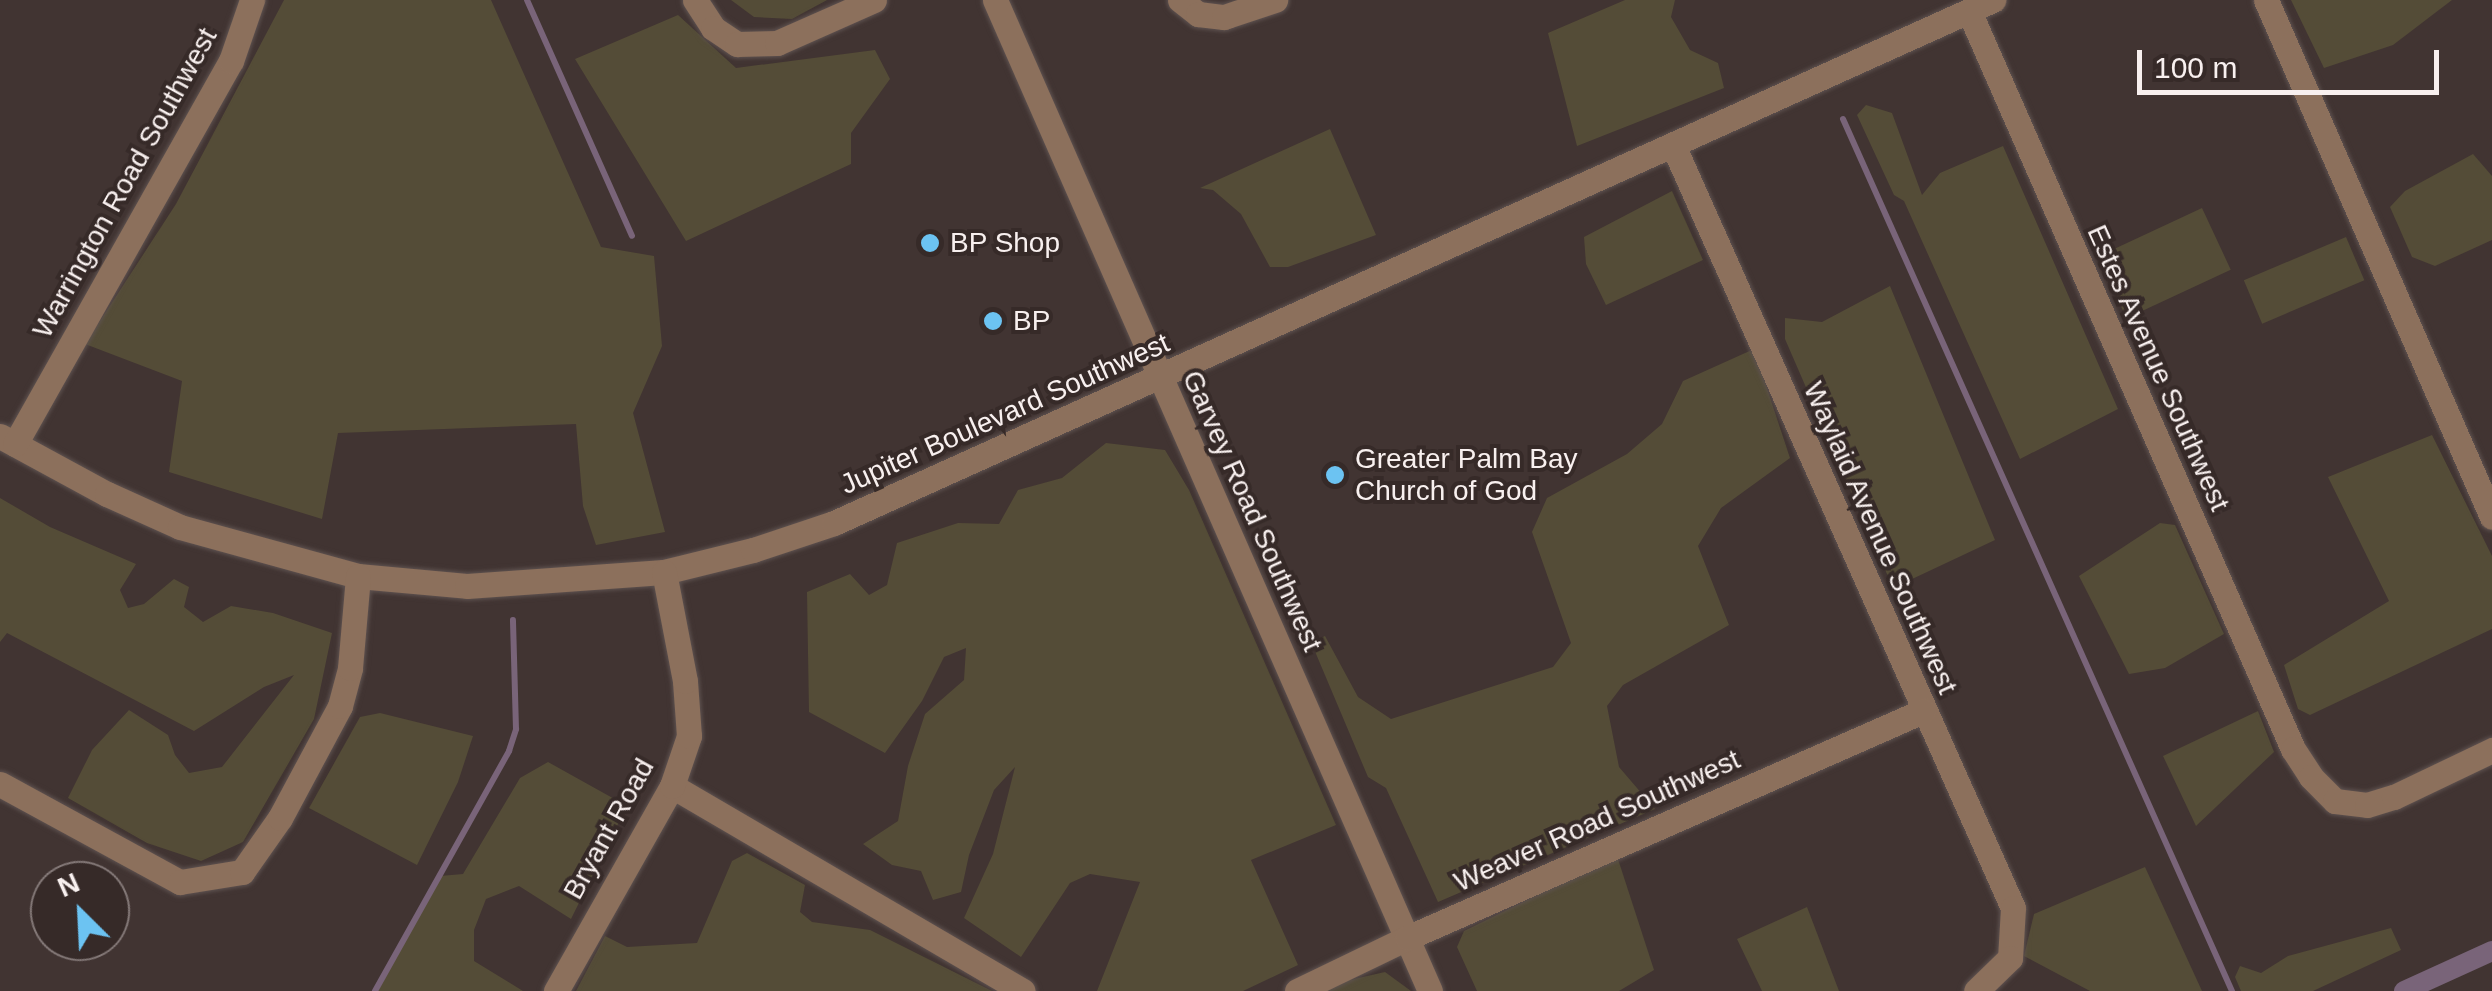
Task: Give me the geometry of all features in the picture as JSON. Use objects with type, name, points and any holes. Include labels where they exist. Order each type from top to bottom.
[{"type":"street","name":"Warrington Road Southwest","points":[[7,440],[231,61],[252,0]]},
{"type":"street","points":[[695,0],[713,28],[737,44],[778,44],[874,0]]},
{"type":"street","name":"Garvey Road Southwest","points":[[995,0],[1430,991]]},
{"type":"street","points":[[1189,7],[1224,17],[1275,0]]},
{"type":"street","name":"Jupiter Boulevard Southwest","points":[[7,440],[180,527],[358,576],[467,586],[664,572],[753,550],[834,523],[1993,0]]},
{"type":"street","points":[[2266,0],[2492,517]]},
{"type":"street","name":"Estes Avenue Southwest","points":[[1969,11],[2292,748],[2311,777],[2335,801],[2367,805],[2394,797],[2492,750]]},
{"type":"street","name":"Waylaid Avenue Southwest","points":[[1674,145],[2013,908],[2010,958],[1976,991]]},
{"type":"street","name":"Bryant Road","points":[[556,991],[672,786],[689,736],[685,681],[664,572]]},
{"type":"street","points":[[0,784],[180,882],[242,872],[280,818],[340,706],[350,668],[358,576]]},
{"type":"street","name":"Weaver Road Southwest","points":[[1297,991],[1407,938],[1924,711]]},
{"type":"street","points":[[672,786],[1023,991]]},
{"type":"shaded area","points":[[284,0],[491,0],[601,247],[654,256],[662,346],[633,413],[665,532],[596,545],[583,506],[576,424],[338,433],[322,519],[169,472],[182,381],[85,344],[176,204]]},
{"type":"shaded area","points":[[731,0],[827,0],[792,19],[754,17]]},
{"type":"shaded area","points":[[1625,0],[1675,0],[1671,17],[1690,50],[1718,63],[1724,88],[1577,146],[1548,33]]},
{"type":"shaded area","points":[[2291,0],[2452,0],[2393,45],[2324,68]]},
{"type":"shaded area","points":[[678,15],[736,68],[875,50],[890,79],[851,133],[851,164],[686,241],[575,59]]},
{"type":"shaded area","points":[[1866,105],[1892,113],[1922,195],[1940,173],[2003,146],[2118,409],[2020,459],[1904,201],[1894,195],[1857,115]]},
{"type":"shaded area","points":[[1330,129],[1376,235],[1288,267],[1270,267],[1241,214],[1213,190],[1200,188]]},
{"type":"shaded area","points":[[2473,154],[2492,176],[2492,240],[2435,266],[2412,257],[2390,207],[2405,191]]},
{"type":"shaded area","points":[[1672,191],[1703,260],[1606,305],[1586,264],[1584,237]]},
{"type":"shaded area","points":[[2202,208],[2231,270],[2127,318],[2098,257]]},
{"type":"shaded area","points":[[2346,237],[2364,280],[2262,324],[2244,280]]},
{"type":"shaded area","points":[[1890,286],[1995,540],[1893,588],[1785,339],[1785,318],[1822,322]]},
{"type":"shaded area","points":[[1754,349],[1790,458],[1721,508],[1698,546],[1729,625],[1623,685],[1607,706],[1619,767],[1655,809],[1438,902],[1386,788],[1368,777],[1311,642],[1325,636],[1358,697],[1391,719],[1553,667],[1571,643],[1532,532],[1547,498],[1627,454],[1662,424],[1683,381]]},
{"type":"shaded area","points":[[2432,435],[2492,556],[2492,629],[2310,715],[2298,709],[2284,665],[2389,601],[2328,477]]},
{"type":"shaded area","points":[[1106,443],[1165,450],[1189,490],[1336,825],[1251,860],[1298,965],[1243,991],[1097,991],[1140,882],[1090,874],[1070,883],[1021,957],[964,918],[993,854],[1015,767],[994,790],[969,855],[961,892],[933,900],[921,871],[892,865],[863,844],[898,821],[908,766],[925,714],[964,680],[966,648],[944,657],[922,701],[885,753],[809,712],[807,592],[850,574],[869,595],[887,585],[897,543],[958,523],[999,524],[1018,490],[1062,478]]},
{"type":"shaded area","points":[[0,498],[50,527],[136,564],[120,590],[128,608],[144,604],[174,579],[189,587],[184,607],[203,622],[231,606],[273,613],[332,633],[314,719],[243,842],[201,861],[147,843],[68,798],[92,750],[129,710],[168,735],[175,755],[189,773],[222,767],[294,675],[264,687],[194,731],[7,633],[0,642]]},
{"type":"shaded area","points":[[2160,523],[2175,525],[2224,634],[2165,668],[2129,674],[2079,576]]},
{"type":"shaded area","points":[[2258,711],[2274,752],[2196,826],[2163,756]]},
{"type":"shaded area","points":[[380,713],[473,736],[458,782],[417,865],[309,808],[360,717]]},
{"type":"shaded area","points":[[548,762],[627,806],[571,919],[519,886],[486,899],[474,930],[474,961],[523,991],[378,991],[440,876],[463,874],[520,778]]},
{"type":"shaded area","points":[[747,853],[805,885],[800,912],[812,922],[870,930],[992,991],[576,991],[605,936],[627,947],[697,943],[732,861]]},
{"type":"shaded area","points":[[1617,856],[1654,970],[1619,991],[1477,991],[1457,947],[1464,931]]},
{"type":"shaded area","points":[[2145,867],[2202,991],[2090,991],[2024,956],[2034,914]]},
{"type":"shaded area","points":[[1807,907],[1839,991],[1762,991],[1737,939]]},
{"type":"shaded area","points":[[2391,928],[2401,950],[2313,991],[2241,991],[2235,977],[2240,966],[2261,973],[2288,956]]},
{"type":"shaded area","points":[[1385,972],[1411,991],[1322,991],[1345,981]]},
{"type":"waterway","points":[[527,0],[632,236]]},
{"type":"waterway","points":[[1843,119],[2232,991]]},
{"type":"waterway","points":[[375,991],[509,751],[516,729],[513,620]]},
{"type":"waterway","points":[[2404,991],[2492,951]]},
{"type":"place","name":"BP Shop","points":[[930,243]]},
{"type":"place","name":"BP","points":[[993,321]]},
{"type":"place","name":"Greater Palm Bay Church of God","points":[[1335,475]]}]
